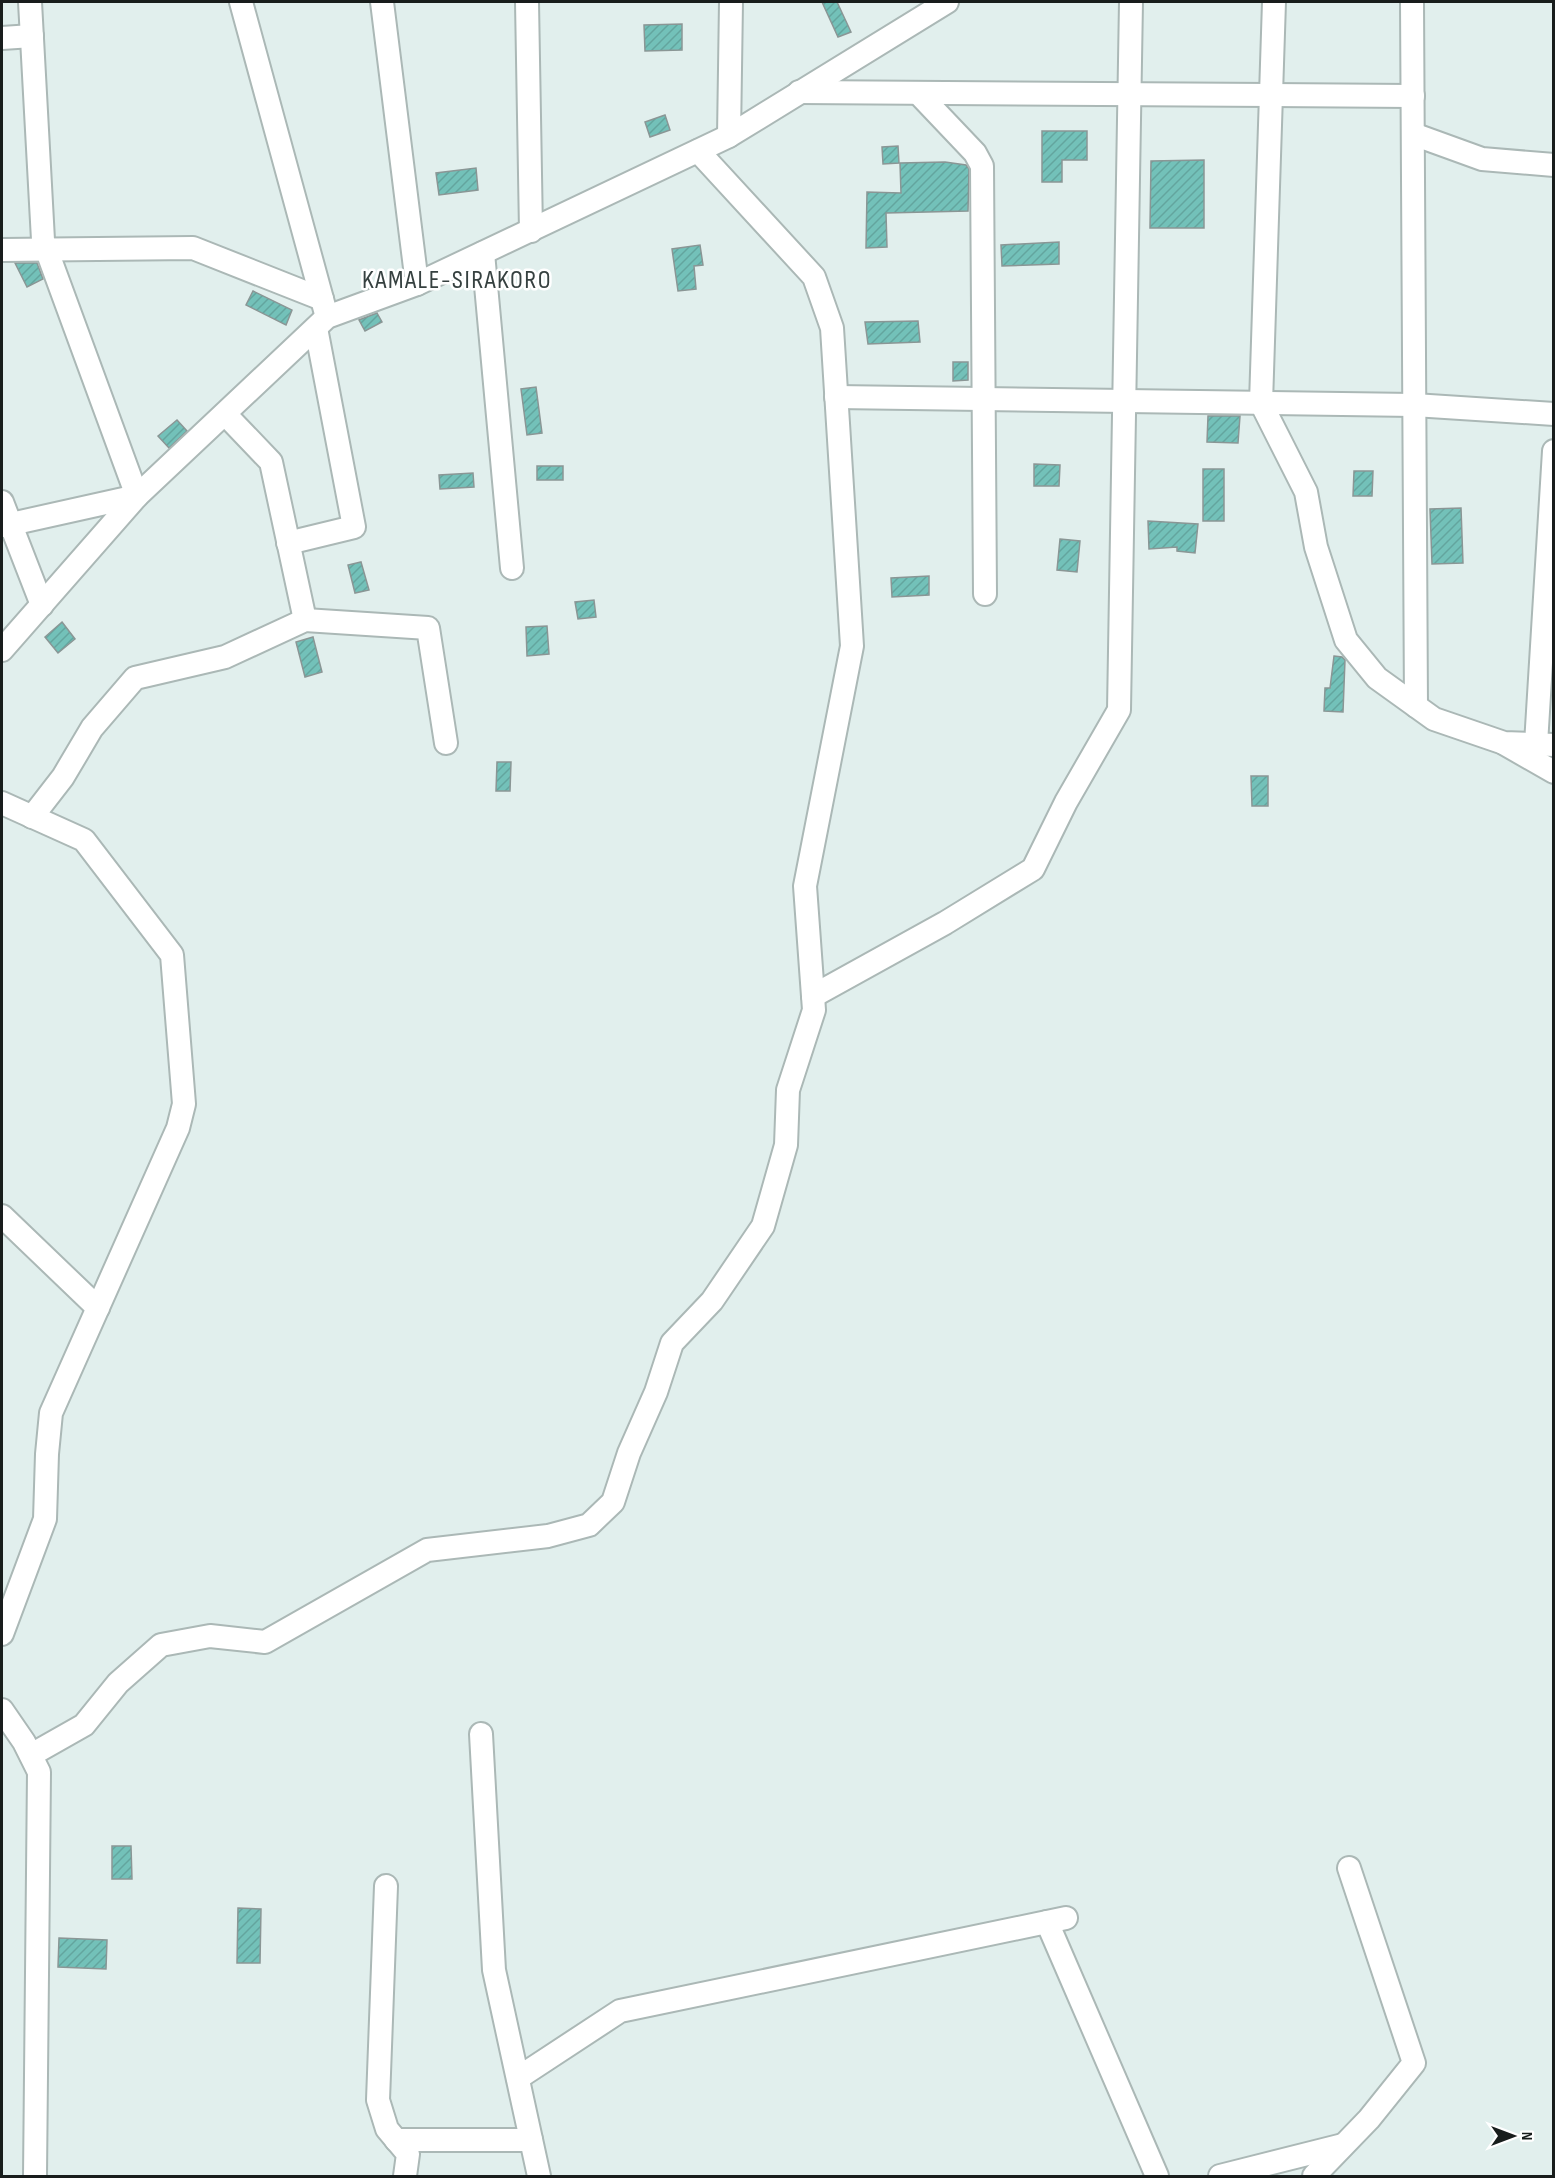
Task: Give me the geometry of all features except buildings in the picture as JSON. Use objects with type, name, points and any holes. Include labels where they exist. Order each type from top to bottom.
[{"type":"street","points":[[30,2],[43,240],[137,496]]},
{"type":"street","points":[[241,2],[322,315],[354,527],[288,543]]},
{"type":"street","points":[[382,2],[417,284]]},
{"type":"street","points":[[527,2],[531,231]]},
{"type":"street","points":[[729,136],[731,2]]},
{"type":"street","points":[[2,650],[137,496],[225,414],[322,315],[417,284],[729,136],[799,92],[916,10],[947,2]]},
{"type":"street","points":[[813,996],[945,923],[1033,869],[1066,802],[1119,710],[1131,2]]},
{"type":"street","points":[[1275,2],[1261,403],[1306,492],[1316,547],[1346,640],[1377,678],[1434,719],[1504,743],[1554,772]]},
{"type":"street","points":[[1412,2],[1416,706]]},
{"type":"street","points":[[2,38],[32,36]]},
{"type":"street","points":[[799,92],[1413,96]]},
{"type":"street","points":[[918,93],[975,153],[982,166],[985,594]]},
{"type":"street","points":[[1413,134],[1482,159],[1554,165]]},
{"type":"street","points":[[31,1755],[84,1725],[118,1683],[161,1644],[210,1636],[265,1642],[427,1550],[548,1536],[590,1525],[613,1502],[672,1343],[712,1301],[763,1226],[786,1145],[788,1090],[814,1010],[806,886],[852,646],[832,328],[814,278],[698,151]]},
{"type":"street","points":[[2,250],[193,248],[322,315]]},
{"type":"street","points":[[483,253],[512,568]]},
{"type":"street","points":[[836,397],[1414,405],[1554,414]]},
{"type":"street","points":[[225,414],[271,462],[305,620]]},
{"type":"street","points":[[1504,743],[1545,745],[1554,451]]},
{"type":"street","points":[[6,525],[137,496]]},
{"type":"street","points":[[2,502],[6,525],[42,605]]},
{"type":"street","points":[[32,817],[63,777],[92,728],[135,678],[225,657],[305,620],[428,628],[446,743]]},
{"type":"street","points":[[2,803],[84,840],[172,955],[184,1104],[178,1128],[51,1413],[45,1519],[2,1634]]},
{"type":"street","points":[[2,1216],[98,1308]]},
{"type":"street","points":[[2,1710],[31,1755],[39,1772],[35,2176]]},
{"type":"street","points":[[481,1734],[494,1970],[540,2176]]},
{"type":"street","points":[[1314,2176],[1369,2119],[1414,2063],[1348,1868]]},
{"type":"street","points":[[386,1886],[378,2100],[387,2129],[408,2154],[405,2176]]},
{"type":"street","points":[[518,2078],[620,2011],[1057,1920],[1157,2176]]},
{"type":"street","points":[[396,2140],[531,2140]]},
{"type":"street","points":[[1220,2176],[1343,2145]]},
{"type":"district","name":"KAMALE-SIRAKORO","points":[[457,280]]}]
